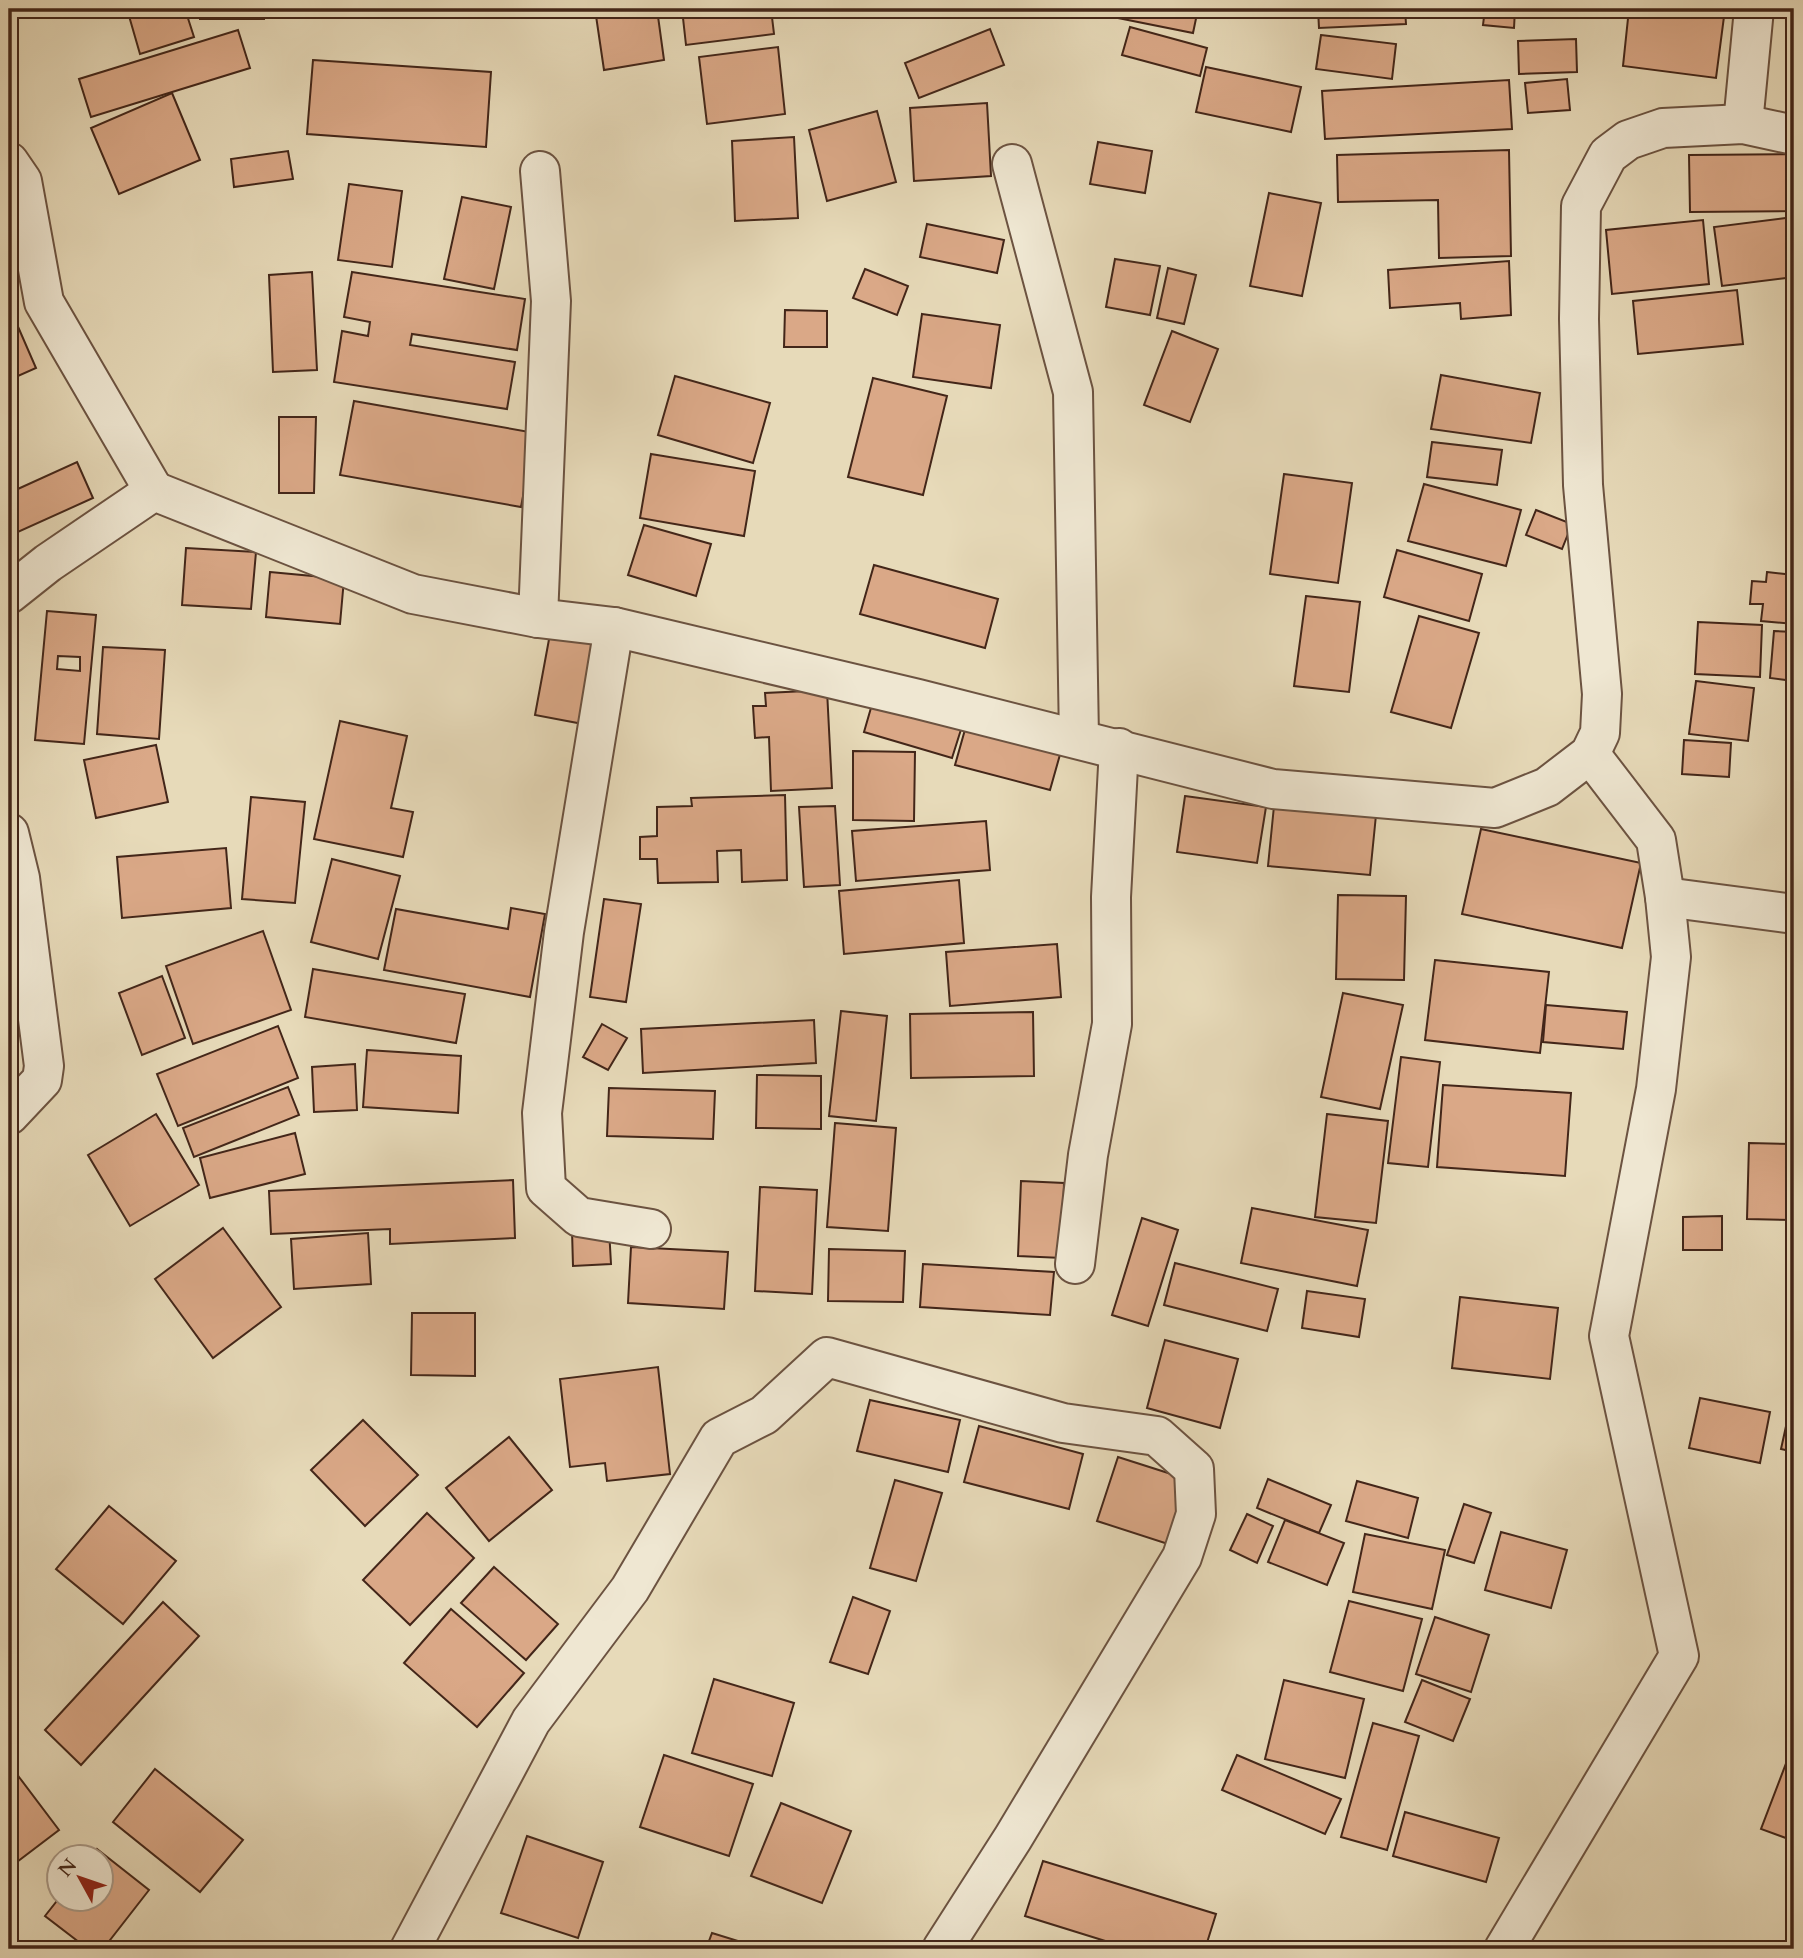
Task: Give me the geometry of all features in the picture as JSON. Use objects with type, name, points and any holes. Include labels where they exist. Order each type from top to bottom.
[{"type":"street","points":[[1742,124],[1754,9]]},
{"type":"street","points":[[9,162],[22,181],[44,302],[154,491],[413,594],[538,618],[614,627],[1079,738],[1273,789],[1495,808],[1547,787],[1590,754],[1600,733],[1601,694],[1583,485],[1579,319],[1581,206],[1608,155],[1628,140],[1663,128],[1742,124],[1794,135]]},
{"type":"street","points":[[1012,164],[1073,391],[1079,738]]},
{"type":"street","points":[[538,618],[551,301],[540,171]]},
{"type":"street","points":[[9,594],[48,563],[154,491]]},
{"type":"street","points":[[614,627],[562,946],[542,1113],[546,1188],[579,1217],[651,1229]]},
{"type":"street","points":[[1075,1264],[1088,1155],[1112,1024],[1111,897],[1119,748]]},
{"type":"street","points":[[1504,1949],[1679,1656],[1609,1336],[1656,1089],[1671,957],[1656,841],[1590,754]]},
{"type":"street","points":[[9,833],[20,878],[44,1066],[42,1080],[9,1115]]},
{"type":"street","points":[[1665,897],[1794,914]]},
{"type":"street","points":[[410,1949],[531,1721],[631,1589],[719,1438],[764,1415],[827,1357],[1063,1423],[1157,1436],[1194,1469],[1196,1514],[1182,1557],[1013,1838],[942,1949]]},
{"type":"building","points":[[127,9],[185,9],[194,37],[140,54]]},
{"type":"building","points":[[200,9],[264,9],[264,19],[200,19]]},
{"type":"building","points":[[595,9],[657,9],[664,60],[604,70]]},
{"type":"building","points":[[682,9],[771,9],[774,34],[686,45]]},
{"type":"building","points":[[1073,9],[1198,9],[1193,33]]},
{"type":"building","points":[[1318,9],[1405,9],[1406,24],[1319,28]]},
{"type":"building","points":[[1485,9],[1515,9],[1514,28],[1483,25]]},
{"type":"building","points":[[1629,9],[1725,9],[1716,78],[1623,66]]},
{"type":"building","points":[[1130,27],[1207,48],[1200,76],[1122,55]]},
{"type":"building","points":[[990,29],[1004,65],[919,98],[905,63]]},
{"type":"building","points":[[238,30],[250,68],[91,117],[79,79]]},
{"type":"building","points":[[1321,35],[1396,44],[1392,79],[1316,69]]},
{"type":"building","points":[[1576,39],[1577,72],[1519,74],[1518,41]]},
{"type":"building","points":[[778,47],[785,114],[707,124],[699,57]]},
{"type":"building","points":[[313,60],[491,72],[486,147],[307,134]]},
{"type":"building","points":[[1206,67],[1301,87],[1291,132],[1196,112]]},
{"type":"building","points":[[1567,79],[1570,110],[1528,113],[1525,83]]},
{"type":"building","points":[[1509,80],[1512,129],[1325,139],[1322,91]]},
{"type":"building","points":[[172,93],[200,160],[119,194],[91,128]]},
{"type":"building","points":[[987,103],[991,176],[914,181],[910,108]]},
{"type":"building","points":[[877,111],[896,182],[827,201],[809,130]]},
{"type":"building","points":[[794,137],[798,218],[735,221],[732,141]]},
{"type":"building","points":[[1098,142],[1152,151],[1145,193],[1090,184]]},
{"type":"building","points":[[1509,150],[1511,256],[1439,258],[1438,200],[1338,202],[1337,155]]},
{"type":"building","points":[[288,151],[293,179],[234,187],[231,159]]},
{"type":"building","points":[[1794,154],[1794,211],[1690,212],[1689,155]]},
{"type":"building","points":[[349,184],[402,191],[392,267],[338,260]]},
{"type":"building","points":[[1269,193],[1321,203],[1302,296],[1250,286]]},
{"type":"building","points":[[462,197],[511,207],[494,289],[444,279]]},
{"type":"building","points":[[1794,217],[1794,277],[1722,286],[1714,227]]},
{"type":"building","points":[[1703,220],[1709,284],[1612,294],[1606,230]]},
{"type":"building","points":[[927,224],[1004,240],[997,273],[920,257]]},
{"type":"building","points":[[1115,259],[1160,266],[1150,315],[1106,307]]},
{"type":"building","points":[[1509,261],[1511,315],[1461,319],[1460,303],[1390,308],[1388,270]]},
{"type":"building","points":[[1168,268],[1196,275],[1184,324],[1157,318]]},
{"type":"building","points":[[865,269],[908,286],[897,315],[853,298]]},
{"type":"building","points":[[312,272],[317,370],[273,372],[269,275]]},
{"type":"building","points":[[352,272],[525,299],[517,350],[412,334],[410,345],[515,362],[507,409],[334,382],[342,331],[368,336],[370,322],[344,317]]},
{"type":"building","points":[[1737,290],[1743,344],[1638,354],[1633,301]]},
{"type":"building","points":[[9,306],[36,368],[9,380]]},
{"type":"building","points":[[785,310],[827,311],[827,347],[784,347]]},
{"type":"building","points":[[922,314],[1000,325],[991,388],[913,377]]},
{"type":"building","points":[[1172,331],[1218,349],[1190,422],[1144,405]]},
{"type":"building","points":[[1441,375],[1540,393],[1531,443],[1431,429]]},
{"type":"building","points":[[675,376],[770,403],[753,463],[658,435]]},
{"type":"building","points":[[873,378],[947,396],[923,495],[848,477]]},
{"type":"building","points":[[354,401],[535,433],[521,507],[340,475]]},
{"type":"building","points":[[279,417],[316,417],[314,493],[279,493]]},
{"type":"building","points":[[1432,442],[1502,450],[1497,485],[1427,477]]},
{"type":"building","points":[[651,454],[755,471],[744,536],[640,518]]},
{"type":"building","points":[[77,462],[93,498],[9,536],[9,493]]},
{"type":"building","points":[[1284,474],[1352,483],[1338,583],[1270,574]]},
{"type":"building","points":[[1424,484],[1521,510],[1506,566],[1408,541]]},
{"type":"building","points":[[1536,510],[1572,524],[1562,549],[1526,535]]},
{"type":"building","points":[[644,525],[711,544],[696,596],[628,575]]},
{"type":"building","points":[[186,548],[256,552],[251,609],[182,605]]},
{"type":"building","points":[[1397,550],[1482,574],[1469,621],[1384,597]]},
{"type":"building","points":[[874,565],[998,599],[985,648],[860,614]]},
{"type":"building","points":[[270,572],[344,579],[340,624],[266,617]]},
{"type":"building","points":[[1767,572],[1794,575],[1794,624],[1761,621],[1763,604],[1750,604],[1752,581],[1766,582]]},
{"type":"building","points":[[1306,596],[1360,602],[1349,692],[1294,686]]},
{"type":"building","points":[[47,611],[96,615],[84,744],[35,740]],"holes":[[[58,656],[80,657],[80,671],[57,669]]]},
{"type":"building","points":[[1419,616],[1479,633],[1451,728],[1391,712]]},
{"type":"building","points":[[1698,622],[1762,625],[1760,677],[1695,674]]},
{"type":"building","points":[[1774,631],[1794,632],[1794,681],[1770,678]]},
{"type":"building","points":[[550,634],[598,643],[583,724],[535,715]]},
{"type":"building","points":[[103,647],[165,650],[159,739],[97,734]]},
{"type":"building","points":[[1696,681],[1754,688],[1748,741],[1689,734]]},
{"type":"building","points":[[827,690],[832,788],[771,791],[769,737],[755,738],[753,706],[766,706],[765,693]]},
{"type":"building","points":[[875,694],[964,720],[952,758],[864,732]]},
{"type":"building","points":[[968,719],[1063,744],[1050,790],[955,765]]},
{"type":"building","points":[[340,721],[407,736],[391,808],[413,812],[403,857],[314,839]]},
{"type":"building","points":[[1684,740],[1731,743],[1729,777],[1682,774]]},
{"type":"building","points":[[156,745],[168,802],[96,818],[84,760]]},
{"type":"building","points":[[853,751],[915,752],[914,821],[853,820]]},
{"type":"building","points":[[785,795],[787,880],[742,882],[741,850],[717,851],[718,882],[658,883],[657,859],[640,859],[640,837],[657,836],[657,807],[692,806],[691,798]]},
{"type":"building","points":[[1185,796],[1266,807],[1257,863],[1177,852]]},
{"type":"building","points":[[1275,796],[1377,805],[1370,875],[1268,866]]},
{"type":"building","points":[[251,797],[305,802],[295,903],[242,899]]},
{"type":"building","points":[[835,806],[840,885],[804,887],[799,807]]},
{"type":"building","points":[[986,821],[990,870],[856,881],[852,831]]},
{"type":"building","points":[[1481,829],[1641,863],[1622,948],[1462,914]]},
{"type":"building","points":[[226,848],[231,908],[122,918],[117,857]]},
{"type":"building","points":[[332,859],[400,876],[378,959],[311,942]]},
{"type":"building","points":[[959,880],[964,943],[844,954],[839,891]]},
{"type":"building","points":[[1338,895],[1406,896],[1404,980],[1336,979]]},
{"type":"building","points":[[604,899],[641,904],[626,1002],[590,997]]},
{"type":"building","points":[[511,908],[545,914],[530,997],[384,970],[396,909],[508,929]]},
{"type":"building","points":[[263,931],[291,1010],[193,1044],[166,966]]},
{"type":"building","points":[[1057,944],[1061,997],[950,1006],[946,952]]},
{"type":"building","points":[[1794,951],[1794,1005],[1788,952]]},
{"type":"building","points":[[1435,960],[1549,972],[1540,1053],[1425,1040]]},
{"type":"building","points":[[313,969],[465,994],[456,1043],[305,1017]]},
{"type":"building","points":[[162,976],[185,1038],[142,1055],[119,993]]},
{"type":"building","points":[[1343,993],[1403,1005],[1380,1109],[1321,1097]]},
{"type":"building","points":[[1546,1005],[1627,1012],[1623,1049],[1543,1042]]},
{"type":"building","points":[[841,1011],[887,1016],[876,1121],[829,1116]]},
{"type":"building","points":[[1033,1012],[1034,1076],[911,1078],[910,1014]]},
{"type":"building","points":[[814,1020],[816,1063],[643,1073],[641,1029]]},
{"type":"building","points":[[602,1024],[627,1038],[608,1070],[583,1057]]},
{"type":"building","points":[[278,1026],[298,1078],[178,1126],[157,1074]]},
{"type":"building","points":[[367,1050],[461,1056],[458,1113],[363,1107]]},
{"type":"building","points":[[1401,1057],[1440,1062],[1428,1167],[1388,1163]]},
{"type":"building","points":[[355,1064],[357,1110],[314,1112],[312,1067]]},
{"type":"building","points":[[757,1075],[821,1076],[821,1129],[756,1128]]},
{"type":"building","points":[[1443,1085],[1571,1093],[1565,1176],[1437,1167]]},
{"type":"building","points":[[288,1087],[299,1115],[194,1157],[183,1128]]},
{"type":"building","points":[[609,1088],[715,1091],[713,1139],[607,1136]]},
{"type":"building","points":[[156,1114],[199,1185],[130,1226],[88,1155]]},
{"type":"building","points":[[1327,1114],[1388,1121],[1376,1223],[1315,1217]]},
{"type":"building","points":[[835,1123],[896,1128],[888,1231],[827,1227]]},
{"type":"building","points":[[295,1133],[305,1174],[210,1198],[200,1158]]},
{"type":"building","points":[[1749,1143],[1794,1144],[1794,1220],[1747,1219]]},
{"type":"building","points":[[513,1180],[515,1238],[390,1244],[390,1229],[271,1234],[269,1191]]},
{"type":"building","points":[[1021,1181],[1064,1183],[1062,1258],[1018,1256]]},
{"type":"building","points":[[760,1187],[817,1190],[812,1294],[755,1291]]},
{"type":"building","points":[[1252,1208],[1368,1230],[1357,1286],[1241,1263]]},
{"type":"building","points":[[1722,1216],[1722,1250],[1683,1250],[1683,1217]]},
{"type":"building","points":[[1142,1218],[1178,1230],[1148,1326],[1112,1315]]},
{"type":"building","points":[[223,1228],[281,1307],[213,1358],[155,1279]]},
{"type":"building","points":[[609,1229],[611,1264],[573,1266],[572,1230]]},
{"type":"building","points":[[368,1233],[371,1284],[294,1289],[291,1239]]},
{"type":"building","points":[[631,1247],[728,1252],[724,1309],[628,1303]]},
{"type":"building","points":[[829,1249],[905,1251],[903,1302],[828,1301]]},
{"type":"building","points":[[1175,1263],[1278,1289],[1267,1331],[1164,1305]]},
{"type":"building","points":[[923,1264],[1054,1272],[1050,1315],[920,1307]]},
{"type":"building","points":[[1307,1291],[1365,1299],[1359,1337],[1302,1328]]},
{"type":"building","points":[[1460,1297],[1558,1308],[1550,1379],[1452,1368]]},
{"type":"building","points":[[412,1313],[475,1313],[475,1376],[411,1375]]},
{"type":"building","points":[[1165,1340],[1238,1359],[1220,1428],[1147,1408]]},
{"type":"building","points":[[658,1367],[670,1474],[607,1481],[605,1463],[570,1467],[560,1379]]},
{"type":"building","points":[[1700,1398],[1770,1412],[1760,1463],[1689,1448]]},
{"type":"building","points":[[870,1400],[960,1420],[948,1472],[857,1451]]},
{"type":"building","points":[[1790,1408],[1794,1409],[1794,1452],[1781,1449]]},
{"type":"building","points":[[363,1420],[418,1475],[365,1526],[311,1470]]},
{"type":"building","points":[[979,1426],[1083,1454],[1069,1509],[964,1482]]},
{"type":"building","points":[[509,1437],[552,1490],[489,1541],[446,1488]]},
{"type":"building","points":[[1118,1457],[1190,1480],[1168,1544],[1097,1521]]},
{"type":"building","points":[[1268,1479],[1331,1505],[1319,1533],[1257,1508]]},
{"type":"building","points":[[895,1480],[942,1493],[916,1581],[870,1568]]},
{"type":"building","points":[[1357,1481],[1418,1498],[1408,1538],[1346,1521]]},
{"type":"building","points":[[1464,1504],[1491,1513],[1474,1563],[1447,1555]]},
{"type":"building","points":[[109,1506],[176,1561],[123,1624],[56,1569]]},
{"type":"building","points":[[427,1513],[474,1558],[410,1625],[363,1580]]},
{"type":"building","points":[[1247,1514],[1273,1526],[1257,1563],[1230,1550]]},
{"type":"building","points":[[1285,1520],[1344,1543],[1327,1585],[1268,1562]]},
{"type":"building","points":[[1501,1532],[1567,1550],[1551,1608],[1485,1590]]},
{"type":"building","points":[[1365,1534],[1445,1550],[1432,1609],[1353,1592]]},
{"type":"building","points":[[494,1567],[558,1624],[526,1660],[461,1603]]},
{"type":"building","points":[[853,1597],[890,1611],[868,1674],[830,1662]]},
{"type":"building","points":[[1349,1601],[1422,1619],[1403,1691],[1330,1672]]},
{"type":"building","points":[[163,1602],[199,1636],[81,1765],[45,1730]]},
{"type":"building","points":[[451,1609],[524,1673],[477,1727],[404,1663]]},
{"type":"building","points":[[1435,1617],[1489,1635],[1471,1692],[1416,1674]]},
{"type":"building","points":[[714,1679],[794,1703],[772,1776],[692,1753]]},
{"type":"building","points":[[1284,1680],[1364,1699],[1345,1778],[1265,1759]]},
{"type":"building","points":[[1422,1680],[1470,1699],[1453,1741],[1405,1722]]},
{"type":"building","points":[[1373,1723],[1419,1736],[1387,1850],[1341,1837]]},
{"type":"building","points":[[1790,1753],[1794,1754],[1794,1841],[1761,1829]]},
{"type":"building","points":[[664,1755],[753,1784],[729,1856],[640,1827]]},
{"type":"building","points":[[1237,1755],[1341,1799],[1325,1834],[1222,1790]]},
{"type":"building","points":[[155,1769],[243,1840],[200,1892],[113,1822]]},
{"type":"building","points":[[19,1777],[59,1830],[9,1868],[9,1785]]},
{"type":"building","points":[[781,1803],[851,1831],[822,1903],[751,1876]]},
{"type":"building","points":[[1405,1812],[1499,1838],[1486,1882],[1393,1856]]},
{"type":"building","points":[[527,1836],[603,1862],[578,1938],[501,1913]]},
{"type":"building","points":[[1043,1861],[1216,1914],[1205,1949],[1131,1949],[1025,1916]]},
{"type":"building","points":[[116,1864],[149,1890],[103,1949],[88,1949],[45,1916],[48,1912],[116,1912]]},
{"type":"building","points":[[712,1933],[764,1949],[706,1949]]}]
